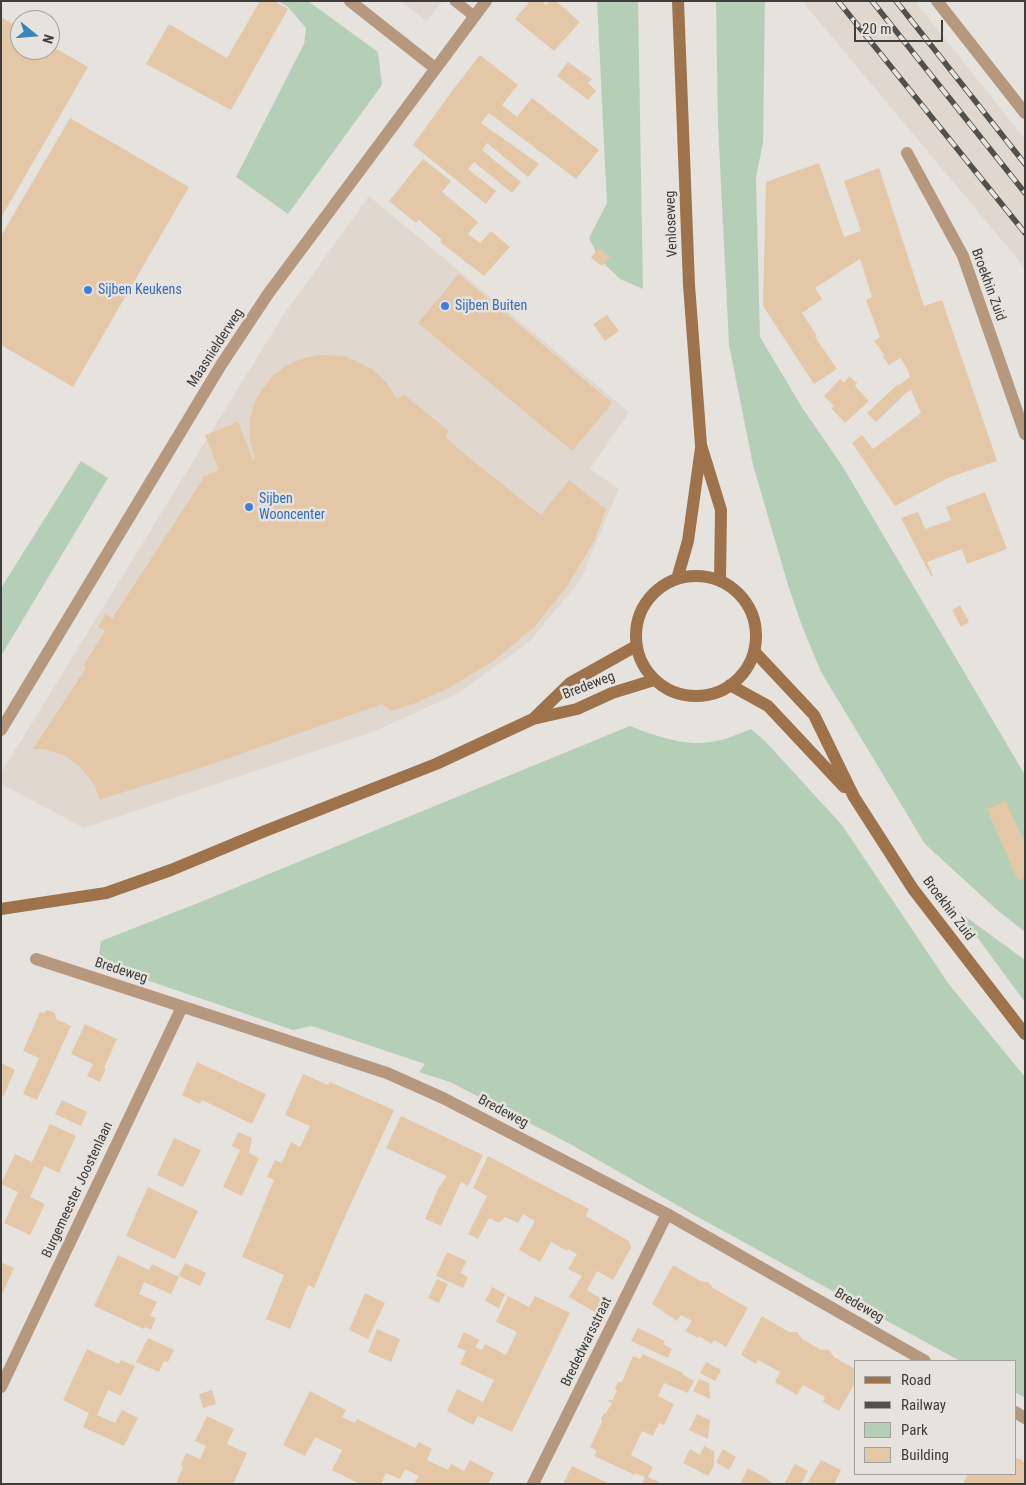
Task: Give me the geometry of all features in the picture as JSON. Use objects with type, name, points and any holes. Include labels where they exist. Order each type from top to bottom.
[{"type":"street","points":[[350,1],[436,68]]},
{"type":"street","name":"Maasnielderweg","points":[[1,730],[221,365],[268,294],[486,1]]},
{"type":"street","name":"Venloseweg","points":[[677,579],[688,541],[701,446],[689,285],[678,1]]},
{"type":"street","points":[[937,1],[1025,113]]},
{"type":"street","name":"Broekhin Zuid","points":[[907,153],[963,256],[1025,434]]},
{"type":"street","name":"Venloseweg","points":[[701,446],[722,510],[720,581]]},
{"type":"street","points":[[699,576],[720,581],[738,594],[751,614],[755,627],[754,651],[744,670],[730,685],[709,694],[690,696],[667,689],[654,680],[646,670],[636,646],[638,622],[647,602],[660,588],[677,579],[699,576]]},
{"type":"street","name":"Bredeweg","points":[[533,719],[570,683],[636,646]]},
{"type":"street","name":"Broekhin Zuid","points":[[754,651],[814,716],[854,797],[913,889],[1025,1034]]},
{"type":"street","name":"Bredeweg","points":[[1,909],[106,893],[170,870],[436,764],[533,719],[577,709],[612,693],[654,680]]},
{"type":"street","name":"Broekhin Zuid","points":[[730,685],[768,706],[854,797]]},
{"type":"street","name":"Bredeweg","points":[[36,959],[387,1073],[443,1098],[667,1214],[923,1360]]},
{"type":"street","name":"Burgemeester Joostenlaan","points":[[1,1387],[182,1007]]},
{"type":"street","name":"Brededwarsstraat","points":[[533,1484],[667,1214]]},
{"type":"lane","points":[[455,1],[474,16]]},
{"type":"shaded area","points":[[400,1],[443,1],[427,21]]},
{"type":"shaded area","points":[[802,1],[915,1],[1025,139],[1025,268]]},
{"type":"shaded area","points":[[369,196],[629,412],[590,469],[619,489],[581,579],[530,641],[459,693],[370,733],[84,828],[1,784],[1,773],[282,317]]},
{"type":"green space","points":[[278,1],[308,1],[378,52],[382,85],[288,214],[236,177],[304,44],[306,28],[288,7]]},
{"type":"green space","points":[[597,1],[638,1],[643,289],[620,279],[600,260],[589,238],[607,203]]},
{"type":"green space","points":[[716,1],[765,1],[763,143],[756,177],[760,337],[803,409],[843,467],[1025,775],[1025,932],[996,909],[925,844],[821,672],[788,585],[753,465],[729,345],[718,125]]},
{"type":"green space","points":[[81,461],[108,478],[1,656],[1,588]]},
{"type":"green space","points":[[630,726],[669,739],[689,743],[720,740],[751,729],[765,741],[842,825],[948,983],[1025,1077],[1025,1398],[1016,1393],[1016,1360],[958,1360],[696,1216],[570,1144],[450,1082],[419,1072],[425,1064],[312,1026],[293,1030],[111,968],[99,954],[101,941]]},
{"type":"green space","points":[[958,911],[1025,960],[1025,1001],[1024,1001]]},
{"type":"building","points":[[260,1],[275,1],[288,9],[231,110],[146,64],[169,24],[227,58]]},
{"type":"building","points":[[530,1],[542,1],[546,5],[549,1],[556,1],[580,22],[554,51],[515,19]]},
{"type":"building","points":[[1,17],[10,22],[10,60],[60,60],[60,51],[88,67],[1,218]]},
{"type":"building","points":[[480,55],[518,85],[502,105],[517,117],[532,98],[599,150],[576,179],[489,113],[481,123],[539,164],[528,177],[487,143],[482,150],[521,182],[512,193],[474,162],[468,169],[496,191],[486,204],[413,145]]},
{"type":"building","points":[[568,62],[592,79],[588,83],[596,91],[588,100],[557,76]]},
{"type":"building","points":[[70,118],[189,187],[73,387],[1,345],[1,236]]},
{"type":"building","points":[[423,159],[451,181],[442,192],[478,222],[468,234],[480,243],[491,231],[510,247],[484,276],[440,242],[442,240],[419,220],[416,223],[389,201]]},
{"type":"building","points":[[819,163],[844,237],[861,231],[844,181],[879,168],[924,306],[942,300],[997,461],[950,477],[895,506],[852,443],[862,435],[873,449],[921,413],[911,390],[876,422],[867,413],[898,384],[898,386],[910,377],[906,366],[900,358],[889,365],[874,341],[880,337],[866,300],[872,297],[860,259],[815,288],[822,299],[802,313],[817,336],[815,337],[837,369],[814,384],[763,306],[766,182]]},
{"type":"building","points":[[598,248],[610,257],[602,266],[591,258]]},
{"type":"building","points":[[459,274],[612,403],[572,451],[418,323]]},
{"type":"building","points":[[607,315],[619,331],[605,341],[593,324]]},
{"type":"building","points":[[318,355],[344,356],[372,369],[386,382],[397,399],[404,395],[449,431],[445,437],[541,515],[569,480],[606,509],[595,539],[568,585],[535,626],[495,660],[449,688],[413,704],[391,711],[382,704],[100,801],[95,786],[76,763],[61,754],[44,749],[34,749],[33,746],[35,746],[86,668],[83,666],[105,631],[98,627],[106,614],[112,619],[203,479],[202,477],[219,470],[205,435],[238,422],[253,460],[255,459],[250,440],[250,420],[255,401],[271,377],[287,365]]},
{"type":"building","points":[[849,376],[857,383],[855,386],[869,401],[845,423],[831,408],[834,406],[824,396],[840,379],[844,383]]},
{"type":"building","points":[[985,492],[1007,549],[967,564],[962,549],[927,562],[933,576],[931,576],[901,518],[918,512],[925,529],[951,520],[946,507]]},
{"type":"building","points":[[960,605],[969,622],[961,627],[952,610]]},
{"type":"building","points":[[1006,801],[1025,844],[1025,878],[1018,881],[987,809]]},
{"type":"building","points":[[48,1010],[55,1013],[56,1019],[71,1026],[37,1100],[23,1094],[39,1058],[23,1051],[40,1012],[44,1013]]},
{"type":"building","points":[[85,1024],[117,1039],[100,1082],[87,1076],[93,1064],[71,1054]]},
{"type":"building","points":[[197,1062],[266,1094],[252,1124],[202,1100],[200,1104],[182,1095]]},
{"type":"building","points":[[1,1063],[15,1070],[3,1097],[1,1096]]},
{"type":"building","points":[[303,1074],[328,1085],[330,1082],[394,1110],[314,1288],[308,1285],[290,1329],[266,1319],[284,1275],[242,1257],[274,1180],[267,1177],[275,1160],[282,1163],[291,1142],[300,1147],[310,1126],[285,1115]]},
{"type":"building","points":[[62,1100],[87,1112],[81,1126],[55,1114]]},
{"type":"building","points":[[401,1116],[483,1155],[468,1186],[461,1182],[441,1226],[425,1219],[438,1189],[447,1176],[386,1148]]},
{"type":"building","points":[[50,1124],[76,1136],[59,1173],[44,1166],[30,1197],[45,1204],[30,1235],[4,1223],[18,1192],[1,1184],[15,1154],[32,1162]]},
{"type":"building","points":[[238,1132],[252,1138],[249,1153],[259,1158],[242,1196],[223,1187],[240,1150],[232,1146]]},
{"type":"building","points":[[174,1138],[201,1150],[183,1187],[157,1175]]},
{"type":"building","points":[[488,1156],[589,1209],[586,1216],[629,1241],[631,1248],[613,1280],[597,1271],[587,1290],[602,1299],[595,1312],[569,1297],[582,1276],[568,1269],[577,1254],[551,1242],[540,1262],[519,1250],[535,1221],[523,1214],[518,1223],[505,1217],[499,1223],[489,1218],[478,1239],[468,1234],[487,1196],[473,1188]]},
{"type":"building","points":[[148,1187],[198,1211],[175,1259],[126,1236]]},
{"type":"building","points":[[447,1252],[467,1261],[460,1273],[468,1277],[463,1288],[436,1276]]},
{"type":"building","points":[[118,1255],[149,1270],[152,1264],[179,1277],[171,1294],[144,1282],[139,1294],[157,1302],[150,1316],[156,1318],[151,1330],[145,1327],[144,1329],[94,1306]]},
{"type":"building","points":[[1,1262],[14,1268],[1,1297]]},
{"type":"building","points":[[185,1263],[206,1273],[200,1286],[179,1276]]},
{"type":"building","points":[[673,1265],[700,1281],[708,1282],[713,1288],[748,1308],[726,1347],[714,1340],[712,1344],[699,1336],[698,1338],[685,1331],[692,1321],[681,1315],[677,1321],[652,1304]]},
{"type":"building","points":[[437,1279],[448,1284],[439,1303],[428,1298]]},
{"type":"building","points":[[492,1287],[505,1294],[499,1308],[485,1301]]},
{"type":"building","points":[[365,1293],[385,1303],[368,1339],[349,1330]]},
{"type":"building","points":[[508,1296],[529,1307],[535,1296],[570,1313],[512,1432],[478,1416],[473,1425],[447,1411],[457,1389],[483,1402],[494,1380],[460,1364],[466,1351],[457,1347],[464,1332],[480,1340],[475,1347],[482,1350],[485,1344],[506,1355],[517,1332],[496,1322]]},
{"type":"building","points":[[762,1316],[789,1332],[797,1332],[802,1339],[821,1350],[829,1350],[834,1357],[854,1368],[854,1385],[839,1411],[823,1402],[825,1397],[803,1385],[797,1395],[775,1382],[780,1372],[758,1360],[756,1364],[741,1355]]},
{"type":"building","points":[[638,1328],[665,1341],[663,1344],[672,1349],[668,1358],[631,1341]]},
{"type":"building","points":[[377,1329],[400,1339],[391,1362],[368,1352]]},
{"type":"building","points":[[148,1338],[174,1350],[168,1362],[164,1361],[159,1372],[136,1362]]},
{"type":"building","points":[[87,1349],[119,1364],[121,1360],[135,1366],[121,1396],[108,1390],[97,1415],[115,1423],[122,1410],[138,1418],[124,1446],[83,1427],[89,1413],[63,1400]]},
{"type":"building","points":[[643,1354],[683,1373],[683,1375],[694,1381],[688,1393],[664,1383],[658,1396],[674,1404],[664,1425],[659,1423],[653,1436],[642,1431],[631,1455],[653,1467],[648,1477],[663,1484],[642,1484],[645,1477],[635,1473],[635,1475],[594,1456],[597,1451],[590,1447],[602,1422],[601,1419],[604,1413],[606,1413],[612,1403],[608,1401],[609,1399],[612,1401],[617,1391],[615,1388],[618,1382],[622,1382],[633,1356],[640,1359]]},
{"type":"building","points":[[706,1362],[721,1370],[715,1381],[700,1373]]},
{"type":"building","points":[[699,1379],[709,1383],[710,1399],[693,1391]]},
{"type":"building","points":[[212,1390],[216,1404],[203,1408],[199,1394]]},
{"type":"building","points":[[310,1391],[346,1410],[342,1417],[355,1423],[357,1419],[415,1448],[419,1442],[432,1449],[427,1460],[448,1470],[451,1464],[464,1471],[470,1460],[494,1473],[488,1484],[414,1484],[419,1476],[405,1469],[400,1479],[386,1473],[381,1484],[360,1484],[332,1470],[342,1450],[315,1437],[305,1456],[283,1445]]},
{"type":"building","points":[[697,1414],[710,1420],[708,1439],[689,1430]]},
{"type":"building","points":[[207,1416],[234,1429],[227,1444],[247,1453],[233,1484],[176,1484],[186,1453],[200,1459],[206,1446],[195,1441]]},
{"type":"building","points":[[704,1446],[714,1451],[714,1466],[708,1476],[683,1463],[690,1449],[700,1455]]},
{"type":"building","points":[[723,1449],[736,1457],[729,1470],[716,1462]]},
{"type":"building","points":[[1016,1458],[1021,1459],[1025,1464],[1025,1484],[963,1484],[968,1475],[1016,1475]]},
{"type":"building","points":[[821,1460],[841,1470],[834,1484],[807,1484]]},
{"type":"building","points":[[795,1464],[808,1471],[801,1484],[784,1484]]},
{"type":"building","points":[[572,1466],[610,1484],[563,1484]]},
{"type":"building","points":[[748,1468],[774,1484],[744,1484],[741,1482]]},
{"type":"railway","points":[[838,1],[1025,233]]},
{"type":"railway","points":[[872,1],[1025,193]]},
{"type":"railway","points":[[896,1],[1025,164]]},
{"type":"place","name":"Sijben Keukens","points":[[88,290]]},
{"type":"place","name":"Sijben Buiten","points":[[445,306]]},
{"type":"place","name":"Sijben Wooncenter","points":[[249,507]]}]
